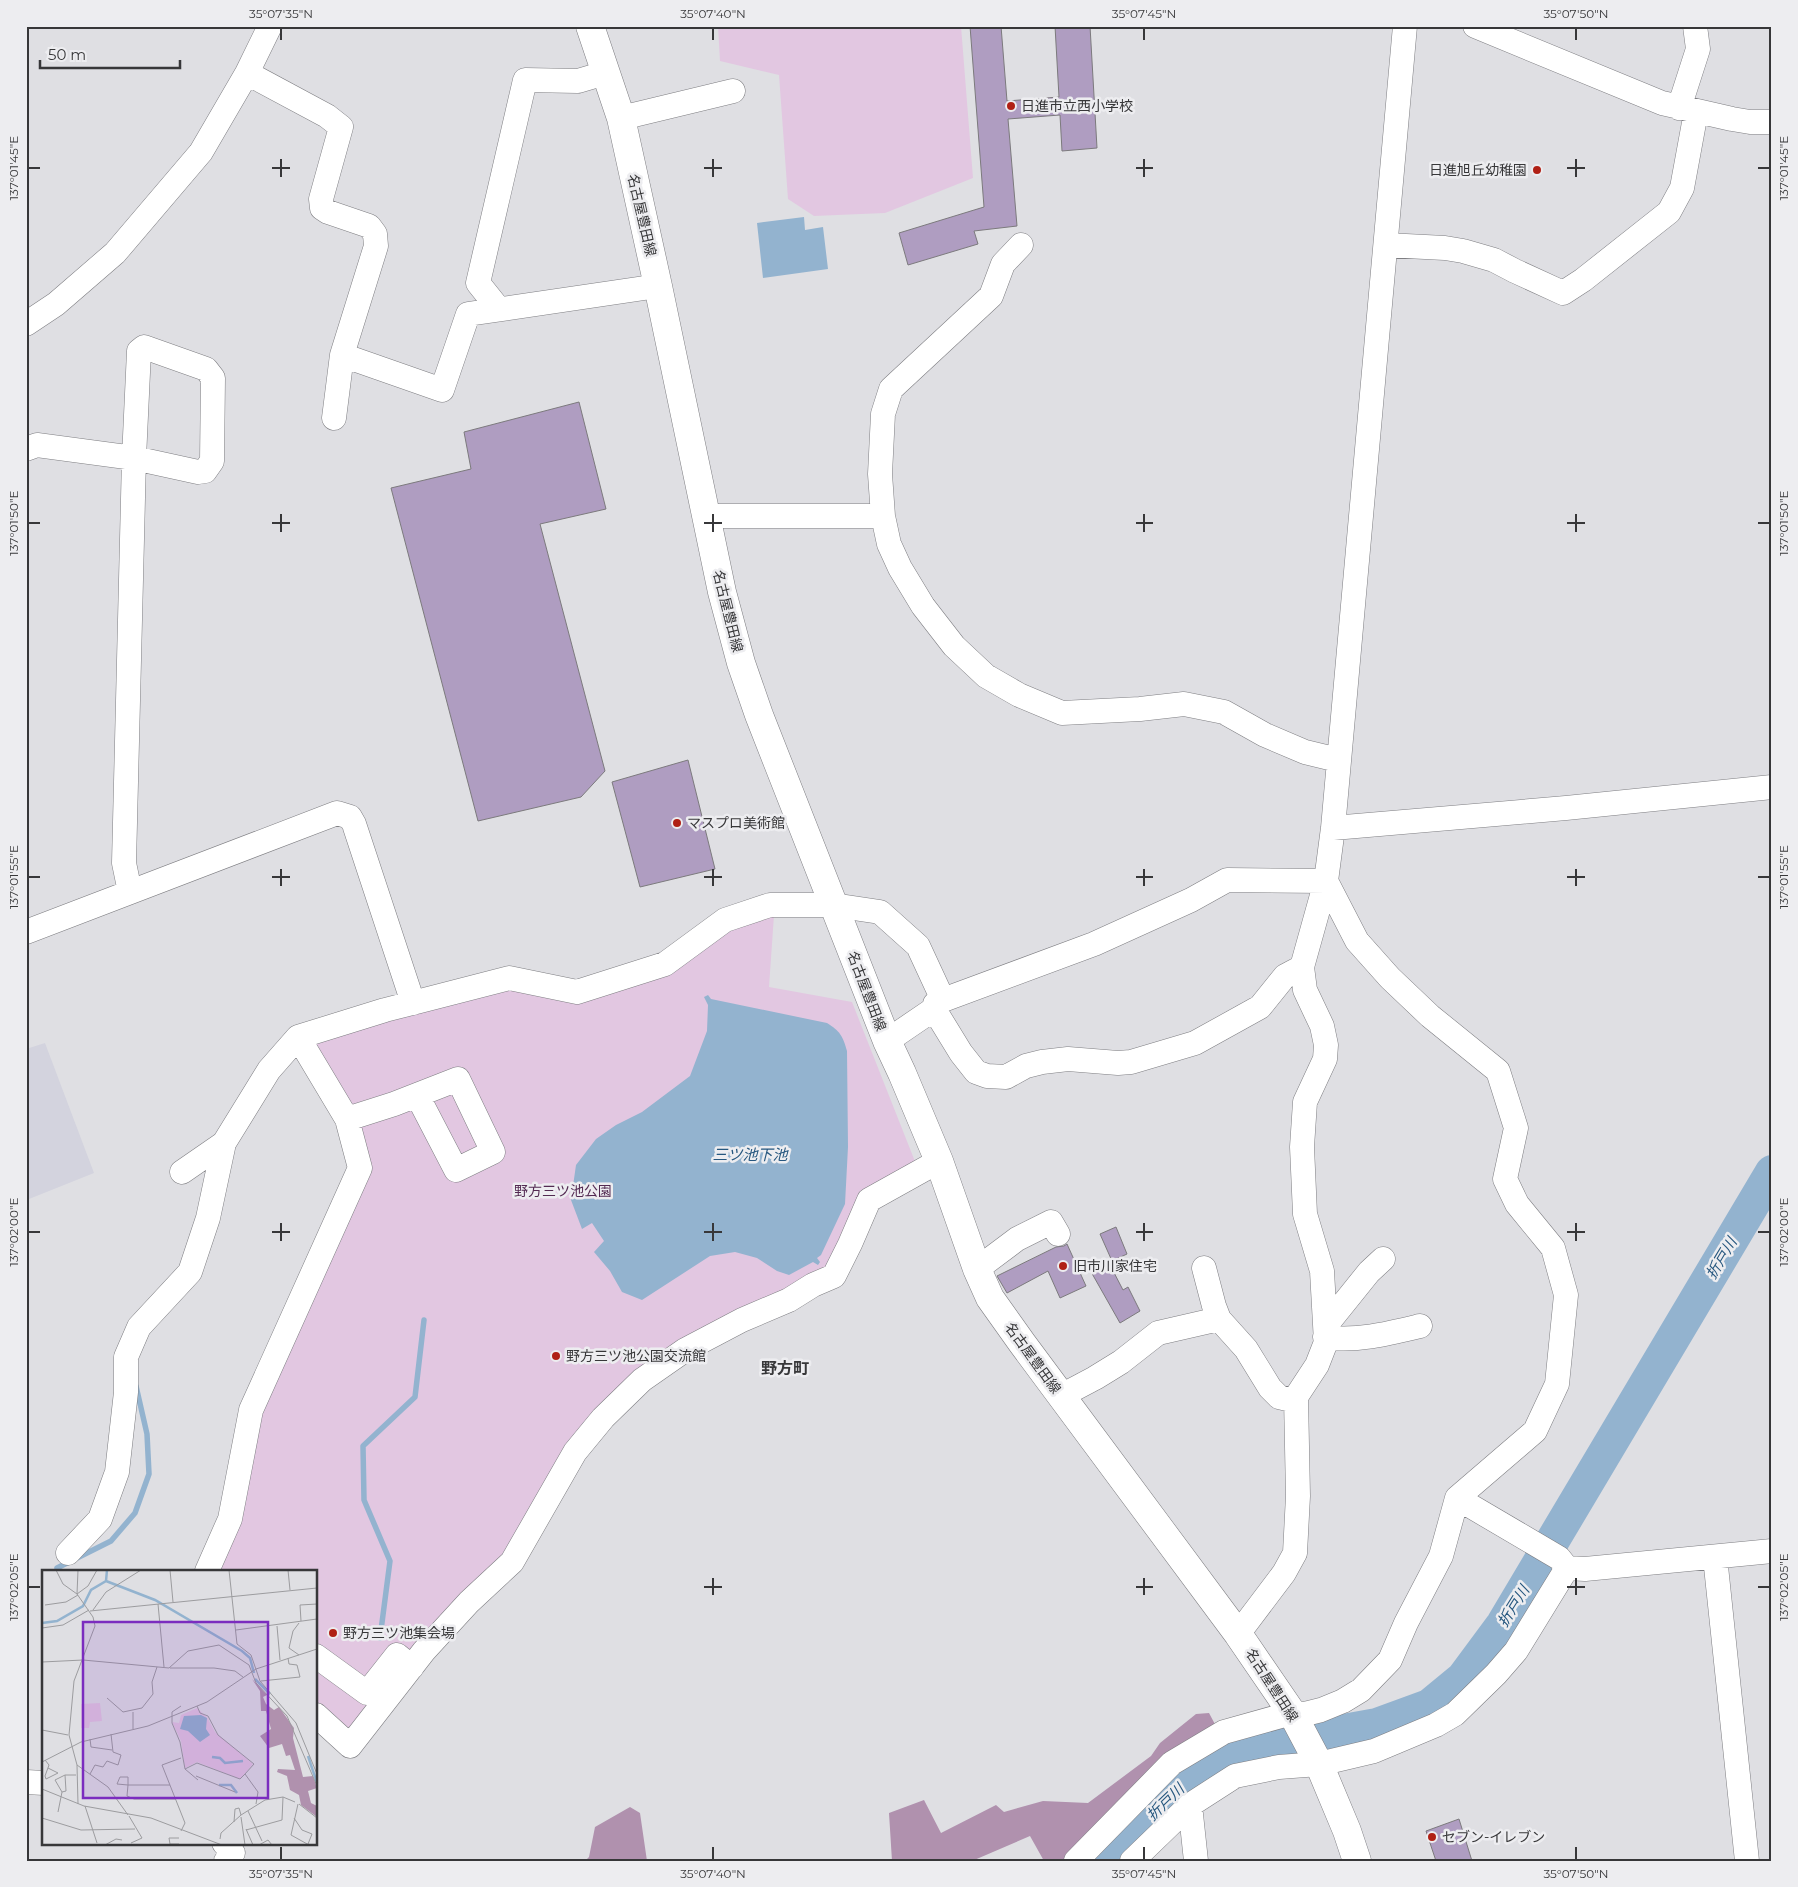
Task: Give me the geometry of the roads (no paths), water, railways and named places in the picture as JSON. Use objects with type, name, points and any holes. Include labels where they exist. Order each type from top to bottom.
[{"type":"main road","name":"名古屋豊田線","points":[[590,26],[621,118],[722,592],[741,663],[759,715],[886,1042],[902,1073],[939,1162],[977,1269],[990,1298],[1238,1634],[1294,1717],[1317,1759],[1348,1831],[1356,1861]]},
{"type":"street","points":[[26,324],[56,304],[115,253],[201,152],[247,72],[270,26]]},
{"type":"street","points":[[1238,1634],[1284,1573],[1295,1553],[1298,1496],[1296,1397],[1317,1365],[1326,1342],[1322,1271],[1304,1214],[1302,1147],[1306,1102],[1325,1059],[1326,1044],[1322,1026],[1305,990],[1302,967],[1326,881],[1332,828],[1405,26]]},
{"type":"street","points":[[1475,26],[1662,103],[1750,122],[1772,122]]},
{"type":"street","points":[[1386,245],[1445,248],[1494,260],[1563,293],[1583,280],[1669,212],[1682,188],[1688,110],[1698,48],[1695,26]]},
{"type":"street","points":[[247,72],[327,116],[341,127],[321,199],[322,208],[328,212],[369,226],[375,234],[376,246],[342,355],[334,418]]},
{"type":"street","points":[[498,308],[478,283],[525,80],[578,81],[605,73]]},
{"type":"street","points":[[621,118],[733,91]]},
{"type":"street","points":[[1021,245],[1003,264],[991,296],[891,389],[883,414],[880,474],[889,544],[900,568],[923,606],[954,646],[986,676],[1019,695],[1062,713],[1140,709],[1184,704],[1224,712],[1265,735],[1305,752],[1338,760]]},
{"type":"street","points":[[342,355],[442,390],[468,314],[498,308],[658,286]]},
{"type":"street","points":[[26,449],[37,445],[134,458],[198,472],[205,471],[212,461],[213,378],[206,369],[144,347],[139,351],[134,458],[124,863],[130,892]]},
{"type":"street","points":[[706,516],[884,516]]},
{"type":"street","points":[[1332,828],[1566,808],[1772,787]]},
{"type":"street","points":[[26,932],[337,813],[350,817],[354,824],[413,1003]]},
{"type":"street","points":[[886,1042],[938,1004],[1094,944],[1191,900],[1228,880],[1326,881]]},
{"type":"street","points":[[1076,1861],[1172,1763],[1224,1732],[1305,1714],[1343,1702],[1361,1690],[1390,1660],[1406,1623],[1441,1556],[1456,1498],[1536,1431],[1557,1384],[1566,1295],[1552,1248],[1517,1204],[1505,1179],[1516,1128],[1498,1071],[1430,1016],[1390,978],[1357,941],[1326,881]]},
{"type":"street","points":[[68,1553],[100,1519],[117,1472],[126,1392],[126,1357],[139,1327],[190,1272],[208,1218],[224,1143],[269,1070],[298,1037],[413,1003],[509,978],[577,992],[665,964],[725,920],[770,905],[833,905],[880,912],[918,946],[938,1004],[960,1054],[976,1072],[987,1076],[1006,1077],[1026,1066],[1068,1059],[1118,1063],[1131,1062],[1196,1043],[1260,1007],[1285,976],[1302,967]]},
{"type":"street","points":[[207,1570],[230,1519],[251,1410],[360,1168],[347,1119],[298,1037]]},
{"type":"street","points":[[347,1119],[417,1095]]},
{"type":"street","points":[[182,1172],[224,1143]]},
{"type":"street","points":[[318,1717],[350,1746],[424,1651],[468,1602],[512,1562],[576,1452],[603,1418],[642,1380],[686,1350],[742,1320],[789,1300],[813,1285],[834,1276],[869,1200],[939,1162]]},
{"type":"street","points":[[977,1269],[1017,1239],[1051,1222],[1058,1234]]},
{"type":"street","points":[[1325,1330],[1332,1318],[1369,1272],[1384,1259]]},
{"type":"street","points":[[1204,1268],[1219,1319],[1246,1349],[1270,1388],[1279,1397],[1296,1402]]},
{"type":"street","points":[[1061,1396],[1121,1362],[1158,1333],[1219,1319]]},
{"type":"street","points":[[1325,1330],[1338,1339],[1374,1335],[1420,1326]]},
{"type":"street","points":[[1456,1498],[1563,1563],[1586,1570],[1772,1551]]},
{"type":"street","points":[[1715,1557],[1747,1861]]},
{"type":"street","points":[[1132,1861],[1190,1805],[1235,1776],[1317,1759],[1374,1751],[1436,1726],[1455,1714],[1496,1674],[1516,1651],[1563,1563]]},
{"type":"street","points":[[318,1657],[367,1693],[397,1655],[412,1667]]},
{"type":"street","points":[[26,1782],[42,1783]]},
{"type":"street","points":[[1190,1805],[1196,1861]]},
{"type":"street","points":[[225,1844],[233,1853],[226,1861]]},
{"type":"water","points":[[804,217],[805,230],[823,227],[828,269],[763,278],[757,223]]},
{"type":"water","name":"三ツ池下池","points":[[708,995],[711,999],[827,1023],[840,1034],[847,1051],[848,1147],[845,1204],[821,1255],[817,1258],[820,1262],[818,1265],[813,1262],[789,1275],[777,1271],[757,1258],[735,1252],[710,1256],[642,1300],[622,1292],[610,1271],[594,1252],[604,1241],[592,1223],[582,1229],[571,1200],[576,1165],[596,1139],[616,1125],[642,1112],[690,1076],[707,1031],[708,1005],[704,997]]},
{"type":"waterway","name":"折戸川","points":[[1104,1861],[1191,1776],[1228,1752],[1377,1725],[1429,1706],[1463,1678],[1503,1624],[1772,1172]]},
{"type":"waterway","points":[[380,1638],[390,1561],[364,1500],[363,1446],[415,1397],[424,1320]]},
{"type":"waterway","points":[[57,1568],[111,1541],[135,1513],[149,1474],[147,1434],[136,1386]]},
{"type":"place","name":"日進市立西小学校","points":[[1011,106]]},
{"type":"place","name":"日進旭丘幼稚園","points":[[1537,170]]},
{"type":"place","name":"マスプロ美術館","points":[[677,823]]},
{"type":"place","name":"旧市川家住宅","points":[[1063,1266]]},
{"type":"place","name":"野方三ツ池公園交流館","points":[[556,1356]]},
{"type":"place","name":"野方三ツ池集会場","points":[[333,1633]]},
{"type":"place","name":"セブン-イレブン","points":[[1432,1837]]},
{"type":"district","name":"野方町","points":[[785,1368]]},
{"type":"park label","name":"野方三ツ池公園","points":[[563,1191]]}]
